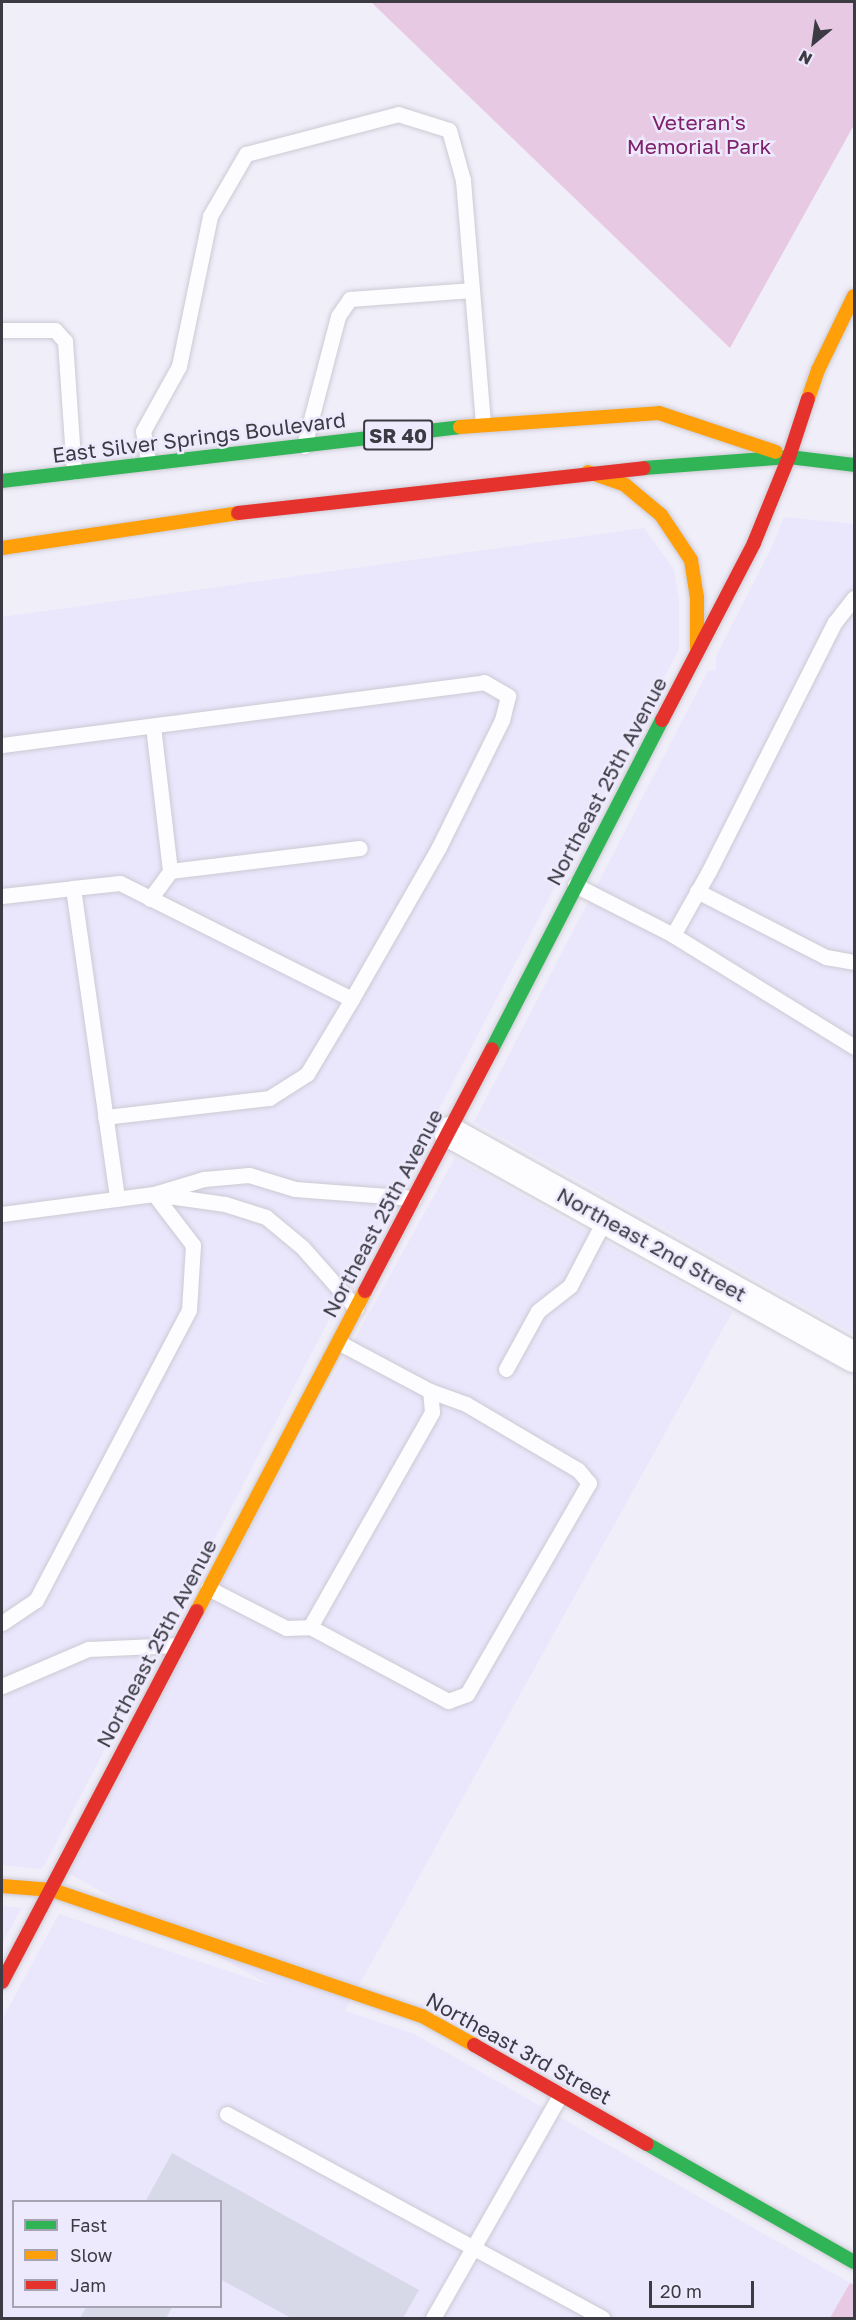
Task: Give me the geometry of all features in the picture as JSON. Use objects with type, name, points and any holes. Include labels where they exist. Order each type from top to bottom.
[{"type":"main road","name":"Northeast 25th Avenue","points":[[2,1982],[449,1132],[754,543],[789,457],[818,370],[855,296]]},
{"type":"main road","points":[[841,323],[855,331]]},
{"type":"main road","name":"East Silver Springs Boulevard","points":[[2,481],[483,424],[658,413],[789,457]]},
{"type":"main road","name":"East Silver Springs Boulevard","points":[[2,548],[229,514],[588,472],[789,457],[855,465]]},
{"type":"main road","points":[[588,472],[625,485],[661,515],[691,560],[698,597],[697,652]]},
{"type":"main road","name":"Northeast 3rd Street","points":[[2,1886],[52,1890],[422,2016],[855,2262]]},
{"type":"street","name":"Northeast 2nd Street","points":[[449,1132],[855,1357]]},
{"type":"lane","points":[[148,462],[143,431],[179,366],[210,216],[246,154],[398,114],[449,130],[463,180],[483,424]]},
{"type":"lane","points":[[304,446],[338,316],[350,299],[472,290]]},
{"type":"lane","points":[[2,330],[55,330],[65,341],[74,472]]},
{"type":"lane","points":[[673,935],[835,622],[855,598]]},
{"type":"lane","points":[[2,746],[484,682],[508,696],[502,720],[439,847],[307,1074],[269,1098],[105,1117]]},
{"type":"lane","points":[[150,899],[170,871],[153,726]]},
{"type":"lane","points":[[170,871],[360,848]]},
{"type":"lane","points":[[2,896],[120,883],[352,999]]},
{"type":"lane","points":[[575,885],[673,935],[855,1047]]},
{"type":"lane","points":[[73,888],[117,1199]]},
{"type":"lane","points":[[697,891],[826,957],[855,962]]},
{"type":"lane","points":[[2,1214],[154,1194],[204,1179],[249,1175],[295,1189],[414,1198]]},
{"type":"lane","points":[[154,1194],[225,1204],[266,1217],[302,1247],[356,1308]]},
{"type":"lane","points":[[2,1623],[36,1600],[189,1310],[192,1245],[154,1194]]},
{"type":"lane","points":[[506,1370],[538,1311],[570,1286],[605,1218]]},
{"type":"lane","points":[[208,1588],[286,1628],[310,1627],[448,1701],[467,1694],[589,1483],[578,1470],[466,1404],[430,1391],[338,1342]]},
{"type":"lane","points":[[310,1627],[432,1412],[430,1391]]},
{"type":"lane","points":[[2,1686],[88,1649],[178,1645]]},
{"type":"lane","points":[[433,2319],[561,2094]]},
{"type":"lane","points":[[227,2114],[474,2246],[602,2319]]},
{"type":"shaded area","points":[[784,517],[854,524],[854,1334],[474,1122],[708,671],[716,670],[716,656],[770,551]]},
{"type":"shaded area","points":[[644,528],[674,570],[679,601],[679,649],[44,1866],[41,1869],[2,1865],[2,617]]},
{"type":"shaded area","points":[[455,1158],[732,1312],[338,2023],[61,1869]]},
{"type":"shaded area","points":[[2,1906],[21,1908],[2,1944]]},
{"type":"shaded area","points":[[59,1914],[414,2034],[850,2283],[830,2318],[2,2318],[2,2020]]},
{"type":"green space","name":"Veteran's Memorial Park","points":[[371,2],[854,2],[854,125],[730,348]]},
{"type":"green space","points":[[850,2283],[854,2285],[854,2318],[830,2318]]},
{"type":"building","points":[[172,2153],[419,2290],[403,2318],[291,2318],[222,2280],[222,2200],[146,2200]]},
{"type":"building","points":[[86,2308],[172,2308],[166,2318],[80,2318]]},
{"type":"traffic: fast","points":[[2,481],[460,427]]},
{"type":"traffic: fast","points":[[644,468],[789,457],[854,465]]},
{"type":"traffic: fast","points":[[492,1049],[662,720]]},
{"type":"traffic: fast","points":[[647,2144],[854,2262]]},
{"type":"traffic: slow","points":[[808,399],[818,370],[854,296]]},
{"type":"traffic: slow","points":[[460,427],[659,413],[776,452]]},
{"type":"traffic: slow","points":[[588,472],[625,485],[661,515],[691,560],[697,597],[697,648]]},
{"type":"traffic: slow","points":[[2,548],[238,513]]},
{"type":"traffic: slow","points":[[197,1611],[365,1291]]},
{"type":"traffic: slow","points":[[2,1886],[52,1890],[422,2016],[474,2045]]},
{"type":"traffic: jam","points":[[662,720],[754,543],[789,457],[808,399]]},
{"type":"traffic: jam","points":[[238,513],[644,468]]},
{"type":"traffic: jam","points":[[365,1291],[492,1049]]},
{"type":"traffic: jam","points":[[2,1982],[197,1611]]},
{"type":"traffic: jam","points":[[474,2045],[647,2144]]}]
